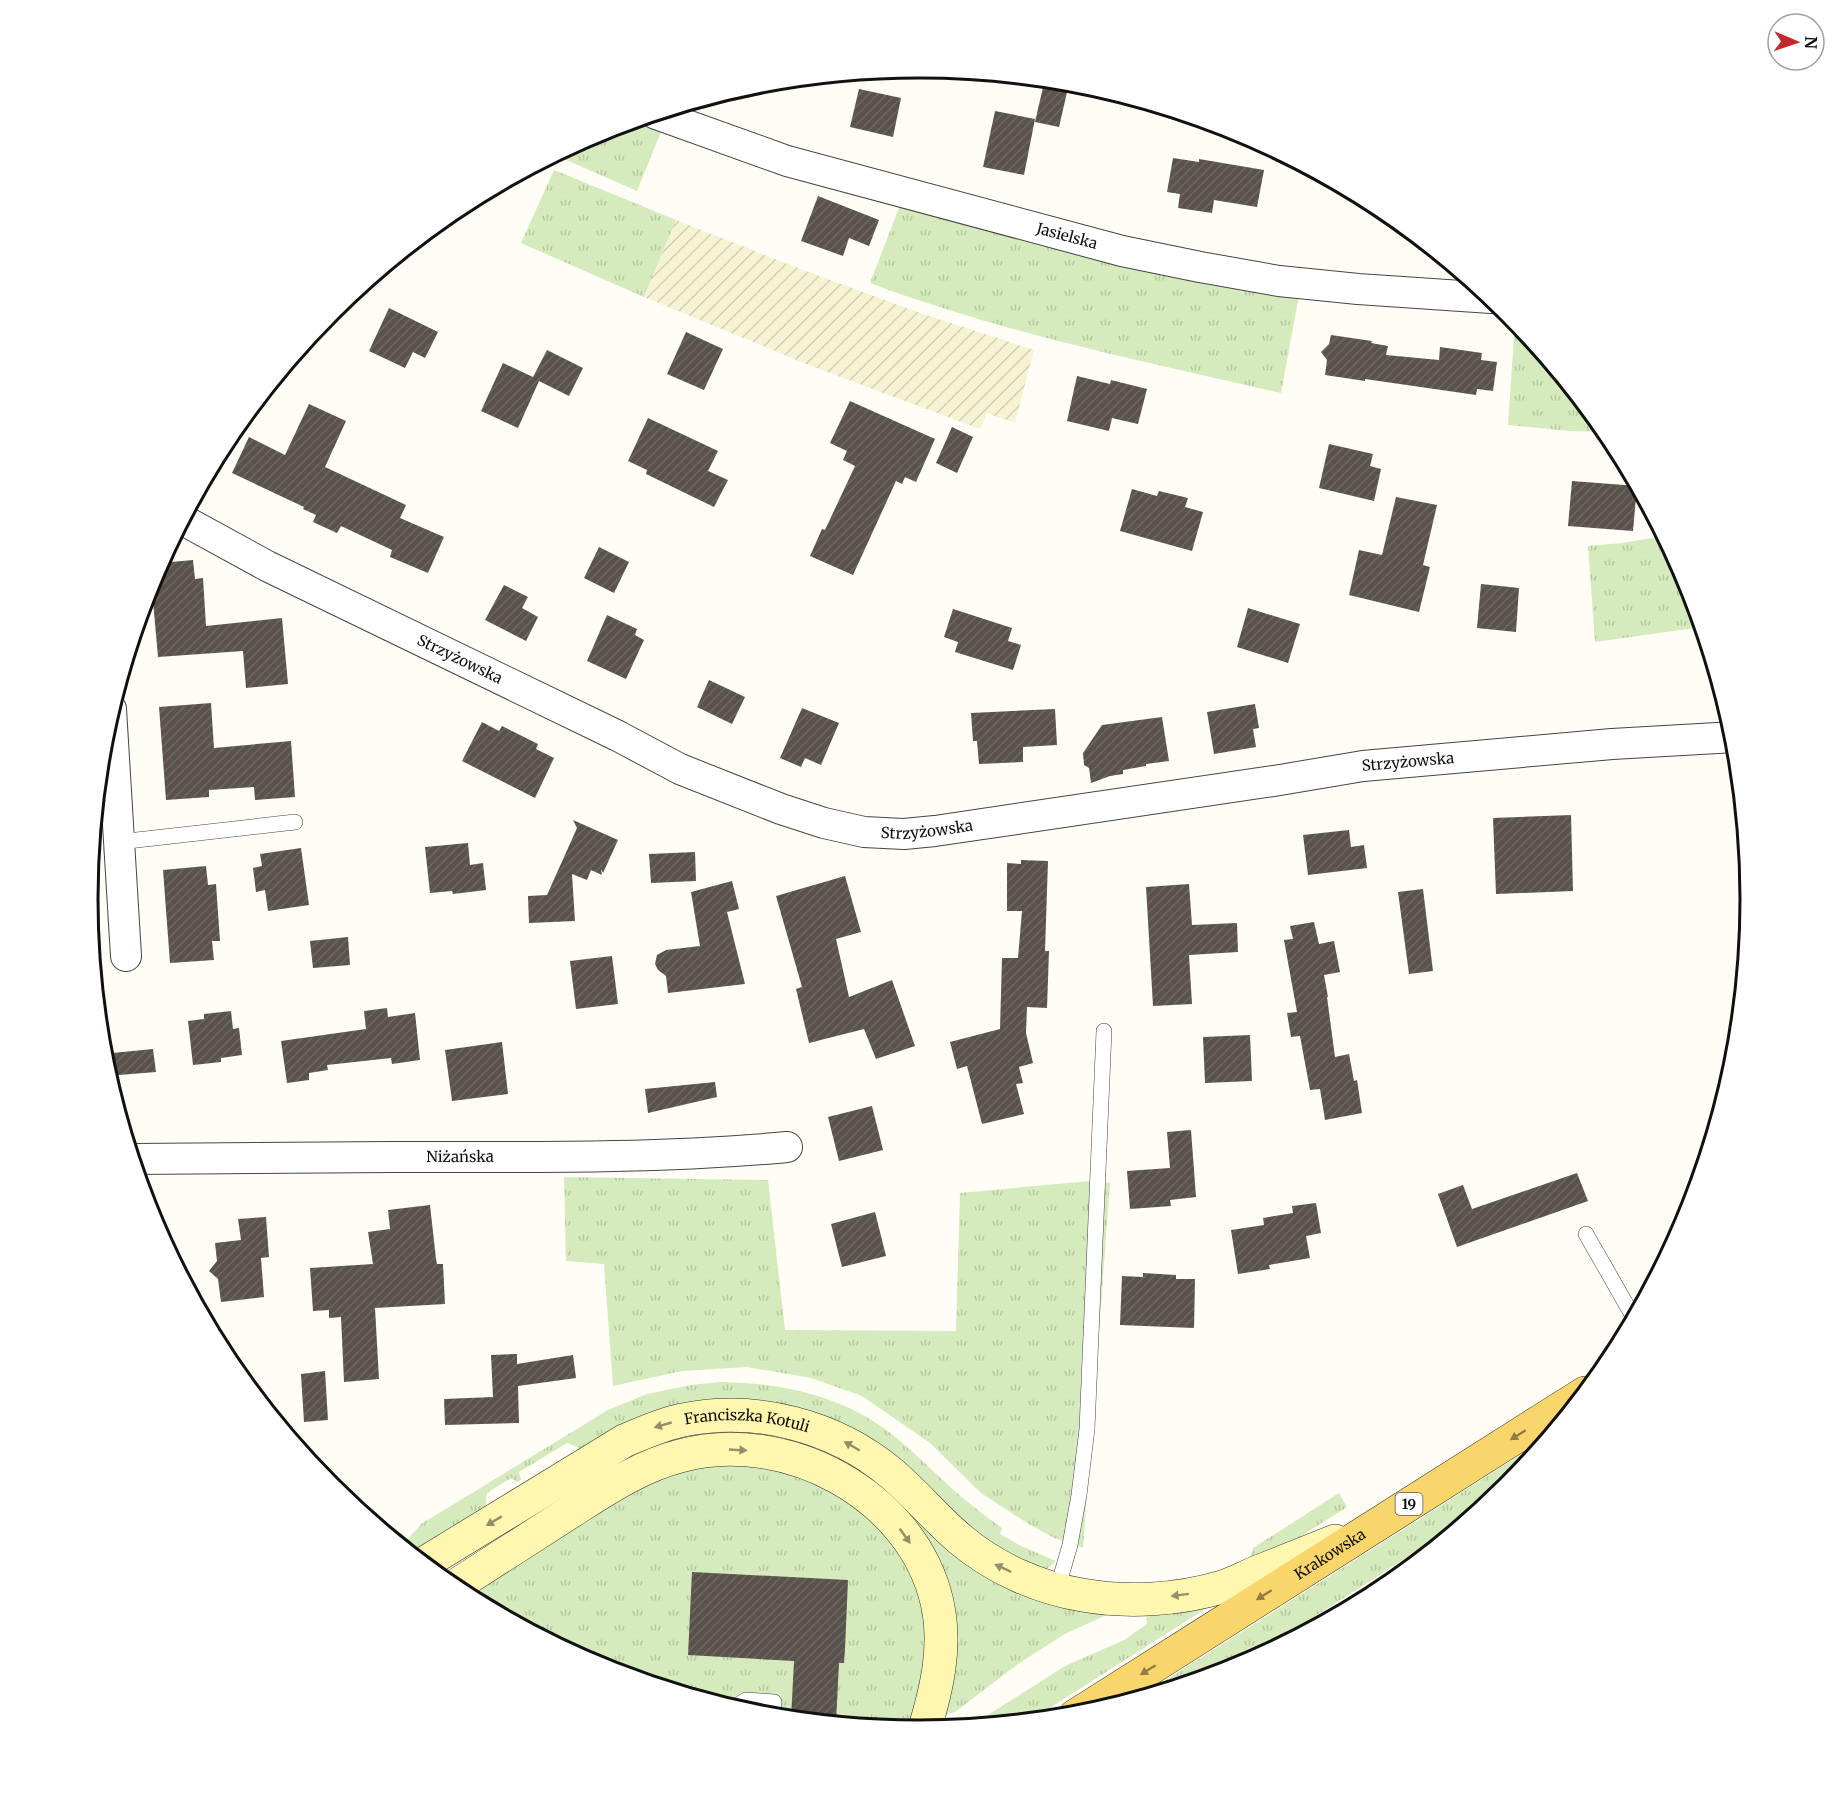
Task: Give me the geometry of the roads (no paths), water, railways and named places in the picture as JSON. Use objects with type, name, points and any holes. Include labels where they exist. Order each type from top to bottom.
[{"type":"main road","name":"Krakowska","points":[[1100,1700],[1568,1404]]},
{"type":"street","name":"Jasielska","points":[[668,118],[787,160],[1122,251],[1279,281],[1477,297]]},
{"type":"street","name":"Strzyżowska","points":[[189,523],[267,566],[618,736],[681,769],[781,809],[824,823],[864,832],[904,834],[935,831],[1363,766],[1612,744],[1725,738]]},
{"type":"street","points":[[113,740],[126,956]]},
{"type":"street","name":"Niżańska","points":[[139,1159],[588,1157],[670,1155],[787,1147]]},
{"type":"street","name":"Franciszka Kotuli","points":[[430,1559],[569,1473],[624,1442],[652,1428],[683,1419],[715,1416],[775,1419],[807,1426],[837,1438],[862,1452],[891,1473],[958,1538],[988,1560],[1006,1570],[1057,1590],[1083,1596],[1115,1599],[1186,1595],[1223,1586],[1374,1526]]},
{"type":"street","points":[[462,1582],[586,1502],[651,1465],[681,1455],[706,1450],[733,1449],[764,1452],[815,1465],[845,1481],[873,1502],[898,1526],[922,1562],[937,1601],[942,1653],[936,1690],[927,1721]]},
{"type":"street","points":[[569,1473],[586,1502]]},
{"type":"lane","points":[[119,842],[295,822]]},
{"type":"lane","points":[[1057,1590],[1070,1545],[1087,1429],[1104,1031]]},
{"type":"lane","points":[[1586,1234],[1630,1310]]},
{"type":"lane","points":[[744,1702],[774,1702],[774,1707]]}]
